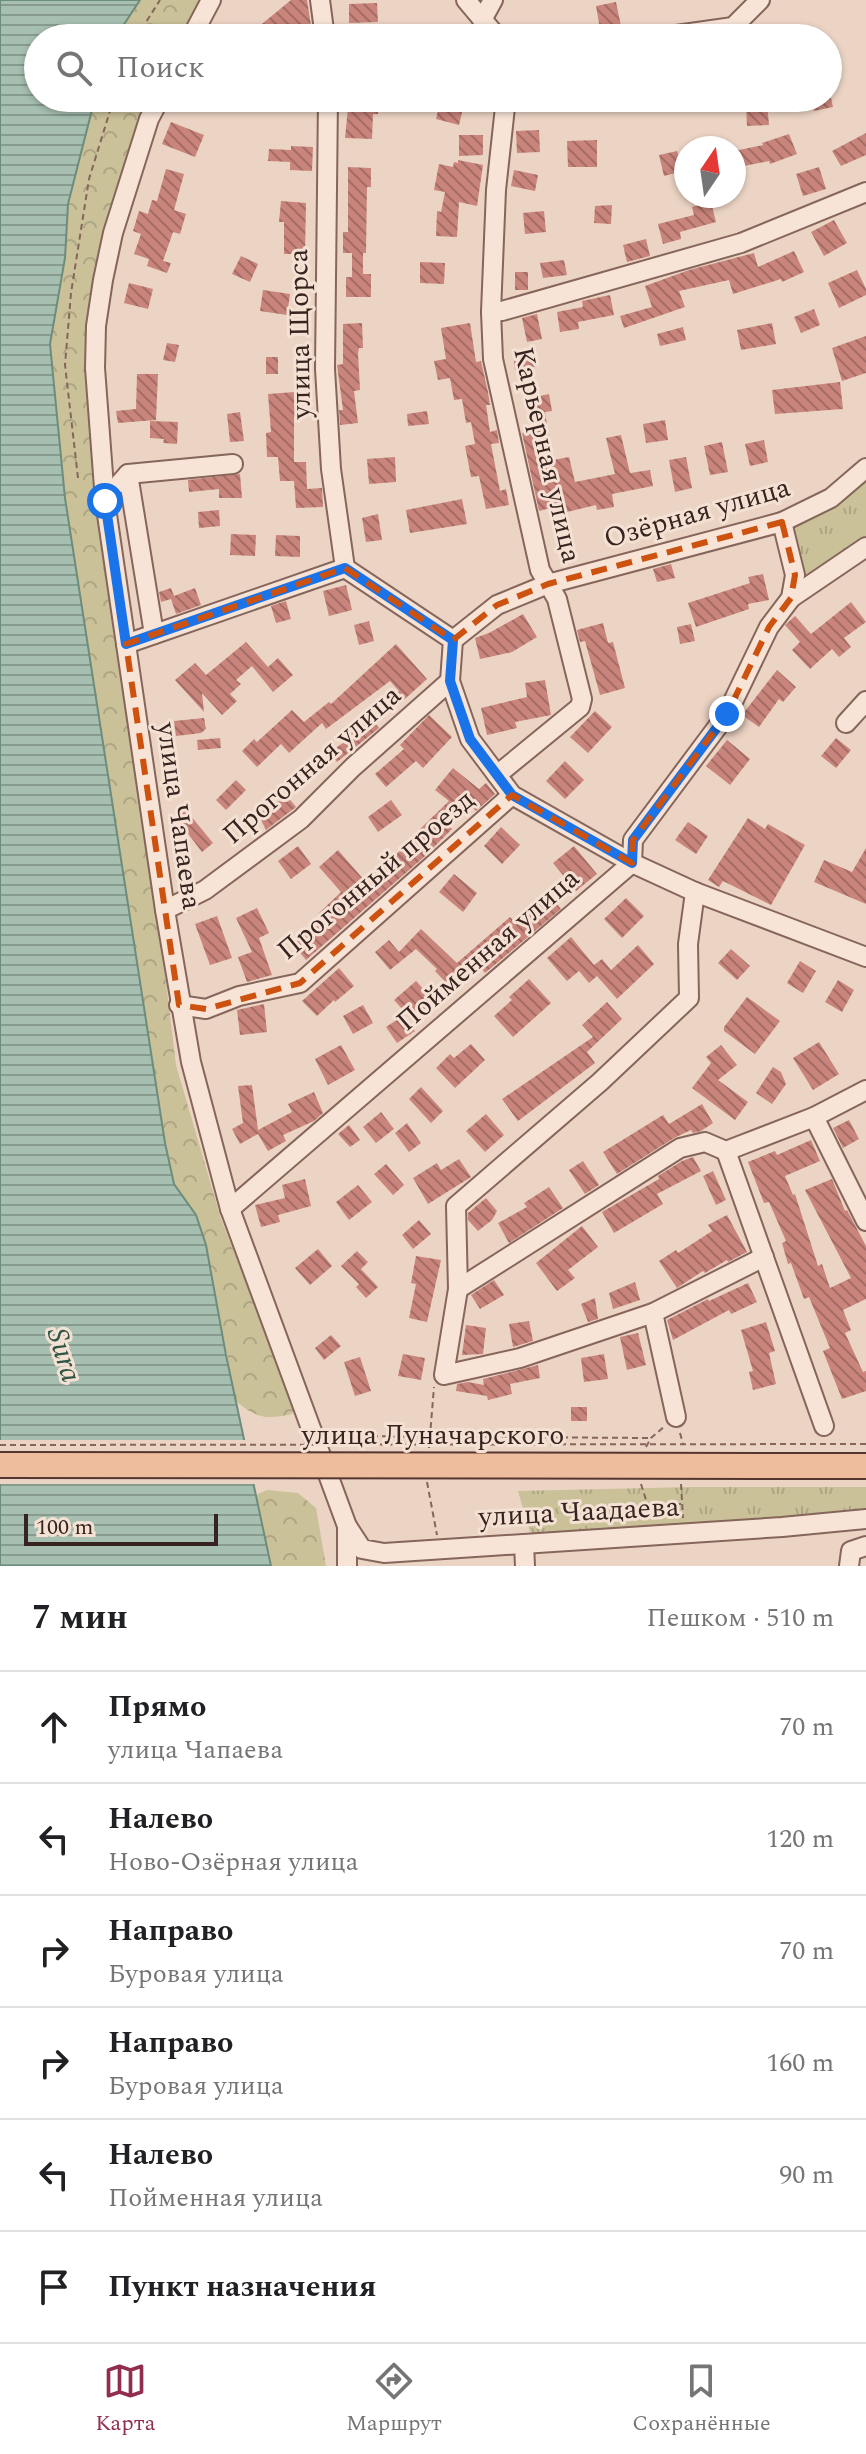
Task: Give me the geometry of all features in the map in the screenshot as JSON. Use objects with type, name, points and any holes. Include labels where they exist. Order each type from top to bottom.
[{"type":"main road","name":"улица Луначарского","points":[[0,1465],[866,1466]]},
{"type":"street","points":[[198,24],[211,0]]},
{"type":"street","points":[[320,0],[323,24]]},
{"type":"street","points":[[466,0],[486,24]]},
{"type":"street","points":[[482,20],[493,0]]},
{"type":"street","points":[[736,24],[760,0]]},
{"type":"street","name":"улица Чапаева","points":[[153,112],[113,233],[96,326],[97,409],[105,501],[179,1005],[191,1062],[230,1209],[347,1526]]},
{"type":"street","name":"улица Щорса","points":[[328,112],[325,369],[331,469],[345,568]]},
{"type":"street","name":"Карьерная улица","points":[[497,775],[580,707],[582,699],[557,599],[540,570],[493,359],[491,312],[496,190],[504,112]]},
{"type":"street","points":[[491,312],[741,243],[866,192]]},
{"type":"street","points":[[105,501],[128,474],[233,464]]},
{"type":"street","name":"Озёрная улица","points":[[453,640],[497,605],[548,584],[782,522],[831,498],[866,468]]},
{"type":"street","points":[[128,474],[154,634]]},
{"type":"street","points":[[782,522],[795,575],[791,598]]},
{"type":"street","points":[[632,863],[633,840],[727,714],[769,627],[791,598],[866,547]]},
{"type":"street","points":[[126,644],[345,568],[453,640],[450,681],[470,739],[512,795],[632,863],[695,892],[864,953]]},
{"type":"street","name":"Прогонная улица","points":[[165,910],[205,890],[301,819],[353,767],[450,681]]},
{"type":"street","points":[[846,723],[866,701]]},
{"type":"street","name":"Прогонный проезд","points":[[179,1005],[206,1009],[239,996],[300,983],[512,795]]},
{"type":"street","name":"Пойменная улица","points":[[230,1209],[632,863]]},
{"type":"street","points":[[695,892],[688,944],[689,998],[600,1082],[456,1206],[458,1289],[444,1375],[520,1358],[653,1313],[764,1257]]},
{"type":"street","points":[[458,1289],[680,1148],[705,1142],[726,1151],[814,1117],[866,1090]]},
{"type":"street","points":[[814,1117],[866,1221]]},
{"type":"street","points":[[726,1151],[824,1426]]},
{"type":"street","points":[[653,1313],[676,1417]]},
{"type":"street","name":"улица Чаадаева","points":[[347,1526],[362,1549],[440,1557],[524,1544],[866,1519]]},
{"type":"street","points":[[347,1526],[347,1566]]},
{"type":"street","points":[[524,1544],[525,1566]]},
{"type":"street","points":[[849,1566],[851,1551],[866,1546]]},
{"type":"path","points":[[145,24],[160,0]]},
{"type":"path","points":[[78,478],[65,365],[71,293],[89,179],[110,112]]},
{"type":"path","points":[[137,112],[149,119]]},
{"type":"path","points":[[314,1436],[651,1438]]},
{"type":"path","points":[[0,1445],[866,1444]]},
{"type":"path","points":[[681,1479],[681,1504]]},
{"type":"highlighted area","points":[[782,522],[795,575],[791,598],[769,627],[727,714],[633,840],[632,863],[512,795],[300,983],[206,1009],[179,1005],[126,644],[345,568],[453,640],[497,605],[548,584]]},
{"type":"green space","points":[[140,0],[200,0],[187,24],[124,24]]},
{"type":"green space","points":[[91,112],[143,112],[106,228],[93,298],[87,405],[115,643],[157,907],[176,1065],[221,1219],[295,1405],[292,1414],[283,1416],[262,1416],[236,1401],[206,1245],[196,1215],[174,1184],[165,1143],[65,498],[50,344],[65,258],[68,204]]},
{"type":"green space","points":[[866,477],[866,540],[802,581],[789,525]]},
{"type":"green space","points":[[866,1487],[866,1513],[539,1537],[530,1532],[518,1491]]},
{"type":"green space","points":[[267,1490],[298,1493],[316,1508],[326,1566],[271,1566],[256,1495]]},
{"type":"water","name":"Sura","points":[[0,0],[140,0],[124,24],[24,24],[24,112],[91,112],[68,204],[65,258],[50,344],[65,498],[165,1143],[174,1184],[196,1215],[206,1245],[271,1566],[0,1566]]},
{"type":"pier","points":[[0,1440],[248,1440],[258,1484],[0,1484]]},
{"type":"building","points":[[291,0],[307,0],[311,24],[262,24]]},
{"type":"building","points":[[616,2],[621,24],[599,24],[596,6]]},
{"type":"building","points":[[377,3],[378,22],[349,23],[349,4]]},
{"type":"building","points":[[348,112],[378,112],[373,114],[372,139],[345,138]]},
{"type":"building","points":[[438,112],[462,112],[459,125],[436,119]]},
{"type":"building","points":[[746,112],[768,112],[769,125],[747,126]]},
{"type":"building","points":[[171,122],[204,135],[195,157],[162,144]]},
{"type":"building","points":[[539,130],[540,152],[517,153],[516,131]]},
{"type":"building","points":[[866,133],[866,155],[841,166],[832,151]]},
{"type":"building","points":[[789,134],[797,154],[770,164],[769,161],[746,166],[746,149]]},
{"type":"building","points":[[459,135],[483,135],[483,155],[459,156]]},
{"type":"building","points":[[597,140],[597,167],[568,167],[567,141]]},
{"type":"building","points":[[291,146],[313,147],[312,171],[290,170],[290,162],[268,161],[269,149],[291,150]]},
{"type":"building","points":[[674,152],[674,173],[664,176],[659,155]]},
{"type":"building","points":[[458,160],[483,165],[477,206],[459,202],[457,237],[436,236],[437,211],[441,212],[445,192],[434,190],[439,164],[453,167]]},
{"type":"building","points":[[348,167],[371,168],[371,187],[367,187],[363,274],[371,274],[371,297],[346,297],[346,277],[352,277],[352,253],[343,253],[343,232],[348,232]]},
{"type":"building","points":[[819,167],[826,189],[803,196],[796,174]]},
{"type":"building","points":[[166,169],[184,174],[174,210],[186,214],[180,234],[173,232],[163,261],[171,263],[167,273],[147,266],[149,259],[134,254],[141,234],[133,231],[139,211],[148,214],[152,200],[157,201]]},
{"type":"building","points":[[514,170],[538,175],[535,191],[511,186]]},
{"type":"building","points":[[281,201],[306,203],[305,254],[284,254],[284,222],[279,222]]},
{"type":"building","points":[[612,205],[611,224],[594,223],[595,206]]},
{"type":"building","points":[[692,208],[712,208],[716,222],[680,232],[681,239],[663,244],[658,224],[694,215]]},
{"type":"building","points":[[544,211],[546,232],[525,234],[523,213]]},
{"type":"building","points":[[834,220],[847,243],[824,256],[811,232]]},
{"type":"building","points":[[646,239],[650,256],[627,262],[623,245]]},
{"type":"building","points":[[794,251],[804,272],[782,282],[781,279],[733,294],[729,280],[679,291],[685,307],[624,328],[620,316],[652,307],[645,286],[689,270],[754,253],[758,267]]},
{"type":"building","points":[[241,256],[258,264],[250,282],[232,274]]},
{"type":"building","points":[[564,260],[567,275],[543,278],[540,263]]},
{"type":"building","points":[[420,262],[445,263],[444,284],[420,283]]},
{"type":"building","points":[[857,270],[866,295],[839,308],[828,283]]},
{"type":"building","points":[[515,272],[528,272],[528,290],[515,290]]},
{"type":"building","points":[[129,283],[153,289],[148,309],[124,303]]},
{"type":"building","points":[[263,290],[290,294],[287,315],[260,311]]},
{"type":"building","points":[[610,295],[614,315],[578,322],[579,329],[560,332],[557,312],[583,307],[582,301]]},
{"type":"building","points":[[814,309],[820,325],[801,333],[794,317]]},
{"type":"building","points":[[537,314],[542,339],[527,342],[522,318]]},
{"type":"building","points":[[362,323],[363,348],[359,348],[358,353],[360,390],[354,391],[358,423],[340,425],[339,410],[343,410],[337,365],[343,364],[343,324]]},
{"type":"building","points":[[470,323],[476,362],[481,361],[488,392],[490,405],[486,405],[490,432],[497,430],[499,443],[491,444],[500,491],[506,489],[509,505],[486,509],[479,476],[471,477],[465,446],[475,444],[471,422],[466,423],[462,399],[454,400],[450,378],[438,380],[434,361],[446,359],[441,328]]},
{"type":"building","points":[[772,323],[776,344],[741,350],[737,330]]},
{"type":"building","points":[[683,327],[686,340],[660,346],[657,334]]},
{"type":"building","points":[[866,336],[866,373],[842,381],[832,348]]},
{"type":"building","points":[[167,343],[179,345],[175,362],[163,360]]},
{"type":"building","points":[[535,351],[537,366],[515,370],[513,354]]},
{"type":"building","points":[[266,357],[278,357],[278,374],[266,374]]},
{"type":"building","points":[[137,374],[158,374],[156,420],[118,423],[116,411],[136,409]]},
{"type":"building","points":[[840,382],[843,409],[775,414],[772,390]]},
{"type":"building","points":[[295,392],[294,462],[306,462],[307,489],[322,488],[323,507],[296,508],[294,481],[280,481],[278,457],[267,457],[266,433],[271,432],[268,394]]},
{"type":"building","points":[[549,394],[552,411],[545,412],[553,460],[569,457],[575,482],[615,474],[606,438],[621,435],[630,473],[650,470],[653,486],[612,494],[614,507],[597,510],[596,505],[567,512],[565,504],[539,511],[522,433],[536,431],[530,398]]},
{"type":"building","points":[[427,411],[429,424],[408,426],[407,414]]},
{"type":"building","points":[[240,412],[244,441],[230,442],[227,414]]},
{"type":"building","points":[[665,420],[668,440],[646,443],[643,424]]},
{"type":"building","points":[[150,421],[178,422],[177,444],[150,438]]},
{"type":"building","points":[[764,440],[768,462],[750,466],[745,444]]},
{"type":"building","points":[[722,442],[728,472],[710,475],[704,446]]},
{"type":"building","points":[[395,457],[396,482],[369,484],[367,459]]},
{"type":"building","points":[[686,457],[692,488],[675,492],[669,460]]},
{"type":"building","points":[[240,474],[242,498],[219,498],[219,489],[189,492],[188,480]]},
{"type":"building","points":[[462,499],[467,524],[410,533],[406,510]]},
{"type":"building","points":[[219,510],[220,526],[199,528],[198,512]]},
{"type":"building","points":[[378,514],[382,540],[366,542],[362,518]]},
{"type":"building","points":[[231,534],[256,535],[255,556],[230,555]]},
{"type":"building","points":[[276,535],[300,536],[300,557],[275,556]]},
{"type":"building","points":[[671,564],[675,578],[657,582],[653,569]]},
{"type":"building","points":[[763,574],[769,600],[748,604],[749,609],[696,627],[688,603],[750,583],[748,577]]},
{"type":"building","points":[[346,585],[352,610],[329,616],[323,591]]},
{"type":"building","points":[[171,588],[174,596],[195,588],[201,605],[176,614],[171,599],[161,602],[159,592]]},
{"type":"building","points":[[286,601],[291,619],[276,623],[271,606]]},
{"type":"building","points":[[851,602],[866,622],[844,638],[851,647],[839,657],[832,649],[810,669],[792,650],[800,642],[785,625],[795,616],[811,634]]},
{"type":"building","points":[[523,614],[537,637],[512,652],[480,659],[475,638]]},
{"type":"building","points":[[369,621],[374,641],[359,645],[354,625]]},
{"type":"building","points":[[603,623],[608,643],[613,642],[625,688],[600,695],[585,641],[580,642],[577,630]]},
{"type":"building","points":[[691,624],[695,641],[680,644],[677,627]]},
{"type":"building","points":[[246,642],[268,667],[278,658],[293,675],[273,692],[252,666],[236,680],[241,684],[230,694],[237,701],[222,715],[202,693],[204,712],[175,680],[195,663],[206,675]]},
{"type":"building","points":[[396,644],[427,679],[396,707],[389,700],[399,691],[390,681],[326,729],[322,723],[289,753],[281,744],[257,767],[242,751],[254,739],[257,742],[292,710],[304,722],[329,702],[331,704]]},
{"type":"building","points":[[777,670],[796,687],[783,702],[779,699],[759,727],[742,715]]},
{"type":"building","points":[[545,680],[551,715],[515,722],[517,728],[487,735],[481,708],[527,697],[525,683]]},
{"type":"building","points":[[595,711],[612,727],[588,753],[570,737]]},
{"type":"building","points":[[429,715],[452,737],[423,768],[416,761],[386,787],[375,774],[404,749],[400,745]]},
{"type":"building","points":[[370,717],[379,728],[337,762],[330,752],[350,738],[348,736]]},
{"type":"building","points":[[204,718],[206,729],[201,733],[176,736],[174,721]]},
{"type":"building","points":[[220,738],[221,748],[198,750],[197,740]]},
{"type":"building","points":[[836,738],[851,750],[836,768],[821,756]]},
{"type":"building","points":[[727,740],[750,759],[730,785],[706,766]]},
{"type":"building","points":[[565,761],[584,780],[565,799],[546,781]]},
{"type":"building","points":[[453,768],[479,789],[486,783],[495,794],[476,811],[464,798],[445,821],[452,829],[306,960],[293,944],[324,920],[318,914],[341,892],[319,867],[338,850],[365,881],[422,832],[419,830],[449,801],[435,790]]},
{"type":"building","points":[[236,780],[246,790],[226,810],[216,800]]},
{"type":"building","points":[[287,796],[296,807],[266,830],[258,814]]},
{"type":"building","points":[[391,800],[402,815],[378,832],[368,817]]},
{"type":"building","points":[[186,810],[213,843],[202,852],[176,818]]},
{"type":"building","points":[[748,818],[765,829],[768,824],[805,845],[771,905],[723,881],[719,887],[708,880]]},
{"type":"building","points":[[688,822],[708,836],[696,854],[675,840]]},
{"type":"building","points":[[501,827],[520,845],[502,864],[484,846]]},
{"type":"building","points":[[298,846],[311,864],[291,879],[278,861]]},
{"type":"building","points":[[574,846],[597,874],[576,891],[553,863]]},
{"type":"building","points":[[866,848],[866,904],[814,882],[824,860],[852,872]]},
{"type":"building","points":[[454,874],[477,893],[463,912],[439,892]]},
{"type":"building","points":[[547,892],[561,909],[485,973],[477,963],[450,987],[416,949],[390,970],[375,952],[389,940],[399,952],[421,929],[457,963],[510,917],[513,920]]},
{"type":"building","points":[[626,898],[644,916],[622,938],[604,919]]},
{"type":"building","points":[[257,908],[269,933],[259,938],[272,975],[247,982],[238,957],[252,952],[236,918]]},
{"type":"building","points":[[217,916],[232,958],[210,965],[195,924]]},
{"type":"building","points":[[571,937],[594,965],[602,959],[611,970],[638,945],[654,964],[617,999],[597,976],[589,983],[579,971],[567,981],[547,958]]},
{"type":"building","points":[[731,949],[750,966],[737,980],[718,963]]},
{"type":"building","points":[[800,961],[816,971],[803,993],[787,983]]},
{"type":"building","points":[[339,968],[354,986],[317,1016],[302,1001]]},
{"type":"building","points":[[529,979],[551,1003],[513,1037],[494,1016]]},
{"type":"building","points":[[838,980],[854,990],[842,1012],[825,1002]]},
{"type":"building","points":[[416,981],[434,1001],[412,1020],[394,1000]]},
{"type":"building","points":[[747,997],[780,1021],[755,1054],[724,1031]]},
{"type":"building","points":[[607,1002],[622,1019],[587,1052],[595,1063],[518,1121],[502,1099],[593,1037],[582,1025]]},
{"type":"building","points":[[264,1004],[267,1032],[240,1035],[237,1010]]},
{"type":"building","points":[[363,1005],[373,1023],[353,1034],[343,1016]]},
{"type":"building","points":[[404,1015],[415,1031],[397,1043],[386,1027]]},
{"type":"building","points":[[819,1042],[839,1074],[813,1090],[793,1058]]},
{"type":"building","points":[[471,1044],[485,1060],[455,1088],[436,1068],[450,1054],[454,1058]]},
{"type":"building","points":[[341,1045],[355,1070],[328,1085],[315,1059]]},
{"type":"building","points":[[721,1045],[737,1065],[718,1080],[748,1102],[735,1120],[692,1088],[711,1063],[706,1057]]},
{"type":"building","points":[[773,1067],[781,1072],[786,1084],[772,1104],[756,1093]]},
{"type":"building","points":[[252,1085],[258,1130],[292,1112],[288,1104],[314,1092],[323,1113],[314,1121],[283,1135],[286,1141],[268,1151],[258,1134],[240,1144],[232,1129],[243,1123],[238,1086]]},
{"type":"building","points":[[421,1087],[443,1111],[431,1123],[409,1099]]},
{"type":"building","points":[[702,1104],[713,1123],[701,1131],[693,1133],[691,1130],[674,1138],[617,1174],[603,1152],[663,1115],[669,1124]]},
{"type":"building","points":[[381,1112],[394,1129],[376,1143],[363,1127]]},
{"type":"building","points":[[486,1114],[504,1135],[485,1152],[466,1131]]},
{"type":"building","points":[[849,1120],[859,1139],[843,1148],[833,1128]]},
{"type":"building","points":[[407,1123],[421,1143],[409,1152],[395,1133]]},
{"type":"building","points":[[349,1125],[360,1140],[350,1147],[338,1134]]},
{"type":"building","points":[[811,1140],[820,1161],[785,1176],[795,1194],[818,1266],[822,1264],[830,1288],[851,1278],[805,1190],[832,1179],[845,1211],[866,1246],[866,1299],[843,1310],[851,1330],[845,1333],[863,1372],[866,1371],[866,1391],[842,1399],[823,1351],[830,1348],[809,1297],[804,1299],[791,1263],[788,1264],[782,1243],[786,1241],[769,1202],[764,1203],[748,1162],[775,1151],[777,1155]]},
{"type":"building","points":[[693,1157],[701,1171],[657,1194],[663,1204],[614,1233],[602,1212]]},
{"type":"building","points":[[459,1159],[471,1177],[428,1204],[413,1178],[437,1163],[441,1170]]},
{"type":"building","points":[[583,1161],[599,1185],[585,1194],[569,1170]]},
{"type":"building","points":[[386,1164],[404,1185],[393,1195],[374,1174]]},
{"type":"building","points":[[713,1171],[726,1200],[716,1205],[703,1176]]},
{"type":"building","points":[[305,1179],[311,1206],[278,1215],[280,1222],[261,1227],[255,1205],[285,1198],[282,1185]]},
{"type":"building","points":[[358,1185],[372,1202],[349,1220],[336,1202]]},
{"type":"building","points":[[549,1187],[563,1208],[509,1243],[498,1223],[527,1207],[524,1203]]},
{"type":"building","points":[[486,1198],[497,1211],[492,1220],[478,1231],[468,1220],[468,1213]]},
{"type":"building","points":[[727,1215],[747,1252],[705,1273],[703,1271],[677,1288],[659,1261],[712,1231],[708,1225]]},
{"type":"building","points":[[419,1220],[431,1234],[413,1249],[402,1235]]},
{"type":"building","points":[[582,1226],[598,1247],[568,1270],[575,1278],[557,1291],[536,1263]]},
{"type":"building","points":[[318,1249],[332,1266],[310,1285],[295,1268]]},
{"type":"building","points":[[357,1251],[368,1262],[361,1269],[378,1287],[366,1298],[356,1287],[359,1284],[341,1266]]},
{"type":"building","points":[[416,1256],[441,1260],[427,1322],[409,1318],[416,1284],[411,1283]]},
{"type":"building","points":[[494,1280],[504,1295],[480,1309],[471,1295]]},
{"type":"building","points":[[635,1282],[640,1300],[613,1309],[609,1293]]},
{"type":"building","points":[[748,1283],[757,1302],[731,1314],[729,1310],[673,1340],[667,1320]]},
{"type":"building","points":[[595,1298],[598,1319],[588,1322],[581,1304]]},
{"type":"building","points":[[529,1321],[533,1341],[513,1347],[509,1324]]},
{"type":"building","points":[[766,1322],[775,1351],[769,1353],[776,1384],[753,1390],[749,1372],[753,1371],[741,1330]]},
{"type":"building","points":[[466,1325],[486,1328],[483,1354],[462,1355]]},
{"type":"building","points":[[638,1333],[646,1365],[627,1370],[620,1337]]},
{"type":"building","points":[[331,1335],[341,1346],[324,1360],[315,1348]]},
{"type":"building","points":[[403,1354],[425,1358],[421,1380],[398,1376]]},
{"type":"building","points":[[604,1354],[608,1379],[584,1382],[581,1358]]},
{"type":"building","points":[[360,1357],[371,1391],[355,1396],[344,1362]]},
{"type":"building","points":[[538,1365],[540,1378],[510,1384],[512,1394],[488,1400],[487,1396],[456,1391],[457,1384],[468,1382],[484,1385],[483,1379]]},
{"type":"building","points":[[571,1407],[587,1407],[587,1421],[571,1421]]},
{"type":"route","points":[[105,501],[126,644],[345,568],[453,640],[450,681],[470,739],[512,795],[632,863],[633,840],[727,714]]}]
